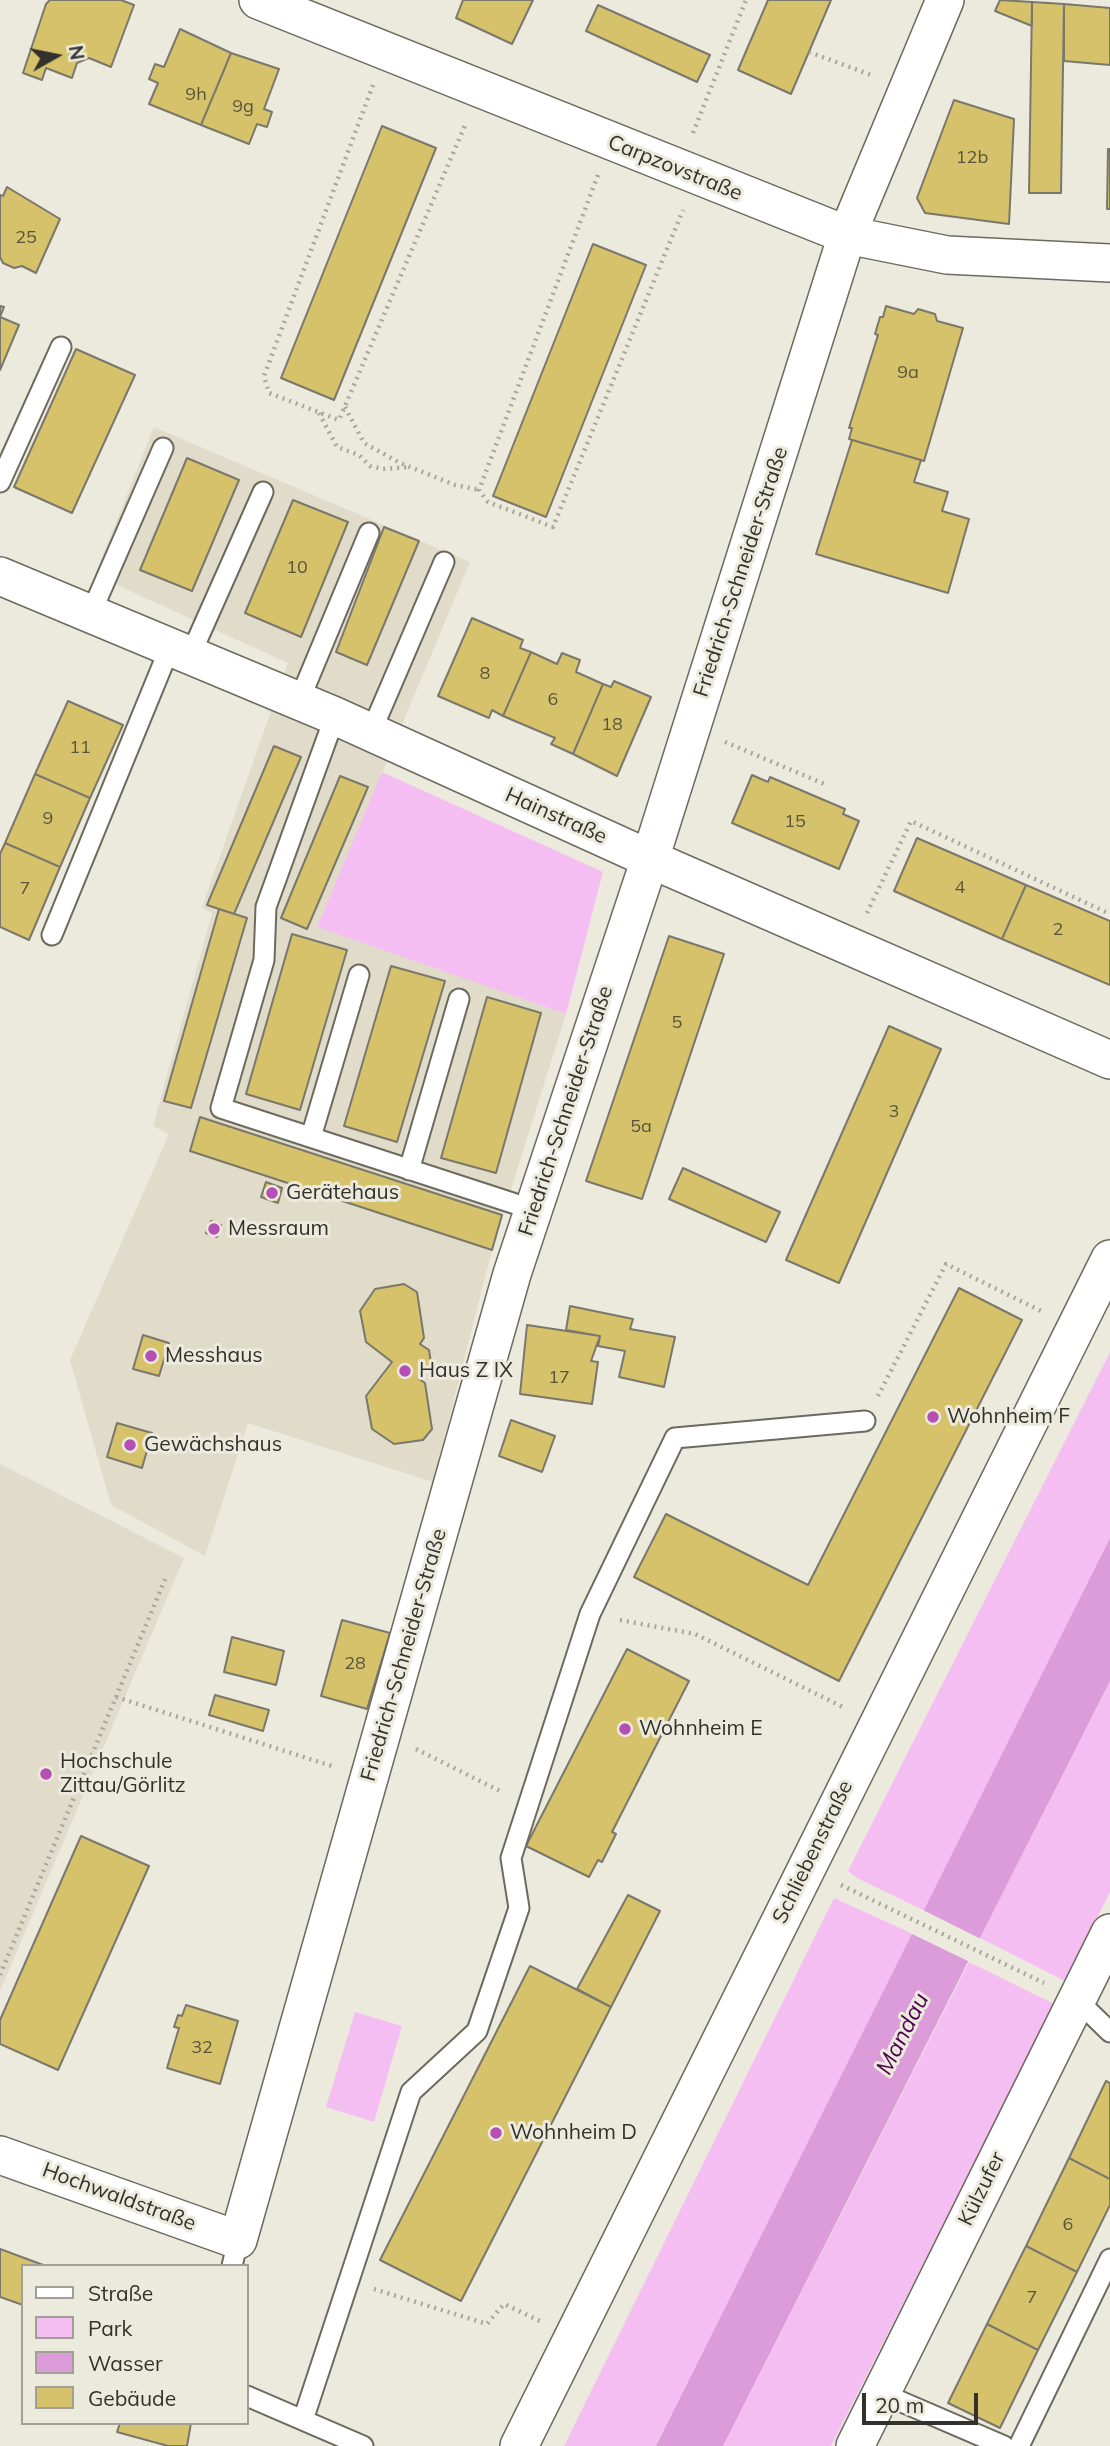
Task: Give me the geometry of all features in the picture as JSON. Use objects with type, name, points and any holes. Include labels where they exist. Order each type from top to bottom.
[{"type":"street","name":"Carpzovstraße","points":[[258,0],[688,174],[847,235],[947,255],[1110,263]]},
{"type":"street","name":"Friedrich-Schneider-Straße","points":[[235,2253],[512,1274],[650,859],[847,235],[946,0]]},
{"type":"street","name":"Hainstraße","points":[[0,576],[335,716],[650,859],[1110,1060]]},
{"type":"street","name":"Schliebenstraße","points":[[519,2446],[1110,1259]]},
{"type":"street","name":"Külzufer","points":[[855,2446],[1062,1992],[1110,1933]]},
{"type":"street","name":"Hochwaldstraße","points":[[0,2155],[235,2253]]},
{"type":"lane","points":[[0,482],[61,347]]},
{"type":"lane","points":[[91,614],[163,448]]},
{"type":"lane","points":[[52,935],[180,652],[263,492]]},
{"type":"lane","points":[[299,701],[369,533]]},
{"type":"lane","points":[[371,732],[444,562]]},
{"type":"lane","points":[[335,716],[266,907],[264,960],[221,1108],[534,1210]]},
{"type":"lane","points":[[311,1137],[359,975]]},
{"type":"lane","points":[[409,1170],[459,999]]},
{"type":"lane","points":[[303,2420],[411,2092],[477,2031],[519,1908],[511,1858],[590,1614],[675,1438],[865,1421]]},
{"type":"lane","points":[[1062,1992],[1110,2032]]},
{"type":"lane","points":[[1019,2446],[1110,2259]]},
{"type":"lane","points":[[881,2393],[1004,2446]]},
{"type":"lane","points":[[248,2396],[363,2446]]},
{"type":"path","points":[[344,407],[364,443],[410,467],[455,485],[479,490],[488,502],[553,527],[667,243],[746,0]]},
{"type":"path","points":[[385,52],[264,376],[269,393],[339,420],[480,90]]},
{"type":"path","points":[[809,52],[908,89]]},
{"type":"path","points":[[479,490],[611,142]]},
{"type":"path","points":[[319,412],[337,447],[359,455],[370,466],[383,469],[410,467]]},
{"type":"path","points":[[691,728],[827,785]]},
{"type":"path","points":[[852,947],[911,821],[1110,914]]},
{"type":"path","points":[[865,1421],[946,1264],[1041,1311]]},
{"type":"path","points":[[0,1975],[166,1577]]},
{"type":"path","points":[[590,1614],[695,1634],[877,1724]]},
{"type":"path","points":[[116,1697],[370,1777]]},
{"type":"path","points":[[382,1733],[528,1805]]},
{"type":"path","points":[[864,1895],[1062,1992]]},
{"type":"path","points":[[348,2280],[487,2323],[504,2304],[572,2337]]},
{"type":"shaded area","points":[[154,427],[470,562],[318,926],[566,1014],[492,1250],[433,1482],[248,1423],[205,1556],[111,1505],[70,1360],[169,1134],[153,1126],[212,913],[202,907],[288,663],[95,575]]},
{"type":"shaded area","name":"Hochschule Zittau/Görlitz","points":[[0,1464],[184,1558],[0,1991]]},
{"type":"green space","points":[[382,772],[603,872],[566,1014],[317,927]]},
{"type":"green space","points":[[1110,1352],[1110,1538],[925,1911],[848,1871]]},
{"type":"green space","points":[[1110,1681],[1110,1892],[1065,1981],[980,1938]]},
{"type":"green space","points":[[834,1898],[913,1934],[656,2446],[564,2446]]},
{"type":"green space","points":[[969,1962],[1054,2004],[831,2446],[723,2446]]},
{"type":"green space","points":[[355,2012],[402,2026],[374,2122],[326,2107]]},
{"type":"water","name":"Mandau","points":[[1110,1538],[1110,1681],[723,2446],[656,2446]]},
{"type":"pier","points":[[921,1909],[983,1940],[972,1963],[910,1933]]},
{"type":"building","points":[[50,0],[121,0],[134,5],[111,67],[89,58],[77,63],[72,78],[46,68],[42,80],[23,73],[46,4]]},
{"type":"building","points":[[463,0],[533,0],[512,44],[456,18]]},
{"type":"building","points":[[768,0],[831,0],[791,94],[738,70]]},
{"type":"building","points":[[1000,0],[1032,2],[1032,26],[995,11]]},
{"type":"building","points":[[1032,2],[1064,4],[1061,193],[1029,193]]},
{"type":"building","points":[[1064,4],[1110,8],[1110,65],[1064,61]]},
{"type":"building","points":[[598,5],[710,55],[697,82],[586,31]]},
{"type":"building","points":[[180,29],[231,53],[201,125],[149,104],[158,83],[149,79],[155,64],[164,67]]},
{"type":"building","points":[[231,53],[279,69],[264,109],[272,112],[267,127],[257,124],[249,144],[201,125]]},
{"type":"building","points":[[954,100],[1014,119],[1009,224],[925,213],[917,198]]},
{"type":"building","points":[[382,126],[436,148],[334,400],[281,378]]},
{"type":"building","points":[[1110,149],[1110,209],[1107,209]]},
{"type":"building","points":[[7,187],[60,219],[36,273],[22,266],[14,268],[3,263],[0,257],[0,195],[3,196]]},
{"type":"building","points":[[593,244],[646,265],[546,517],[493,496]]},
{"type":"building","points":[[886,306],[914,314],[918,309],[935,314],[937,321],[963,328],[924,461],[849,439],[852,428],[849,428],[878,335],[875,334]]},
{"type":"building","points":[[0,317],[19,325],[0,370]]},
{"type":"building","points":[[76,349],[135,375],[72,513],[14,487]]},
{"type":"building","points":[[852,440],[921,460],[914,482],[948,492],[942,511],[969,519],[948,593],[816,554]]},
{"type":"building","points":[[187,458],[239,480],[192,591],[140,570]]},
{"type":"building","points":[[293,500],[348,522],[301,637],[245,613]]},
{"type":"building","points":[[384,527],[419,541],[367,665],[336,652]]},
{"type":"building","points":[[472,618],[523,640],[520,648],[531,652],[503,716],[492,710],[489,718],[438,696]]},
{"type":"building","points":[[531,652],[557,664],[562,653],[580,660],[576,672],[603,684],[573,754],[551,744],[555,738],[503,716]]},
{"type":"building","points":[[614,681],[651,697],[617,776],[573,754],[603,684],[611,687]]},
{"type":"building","points":[[68,701],[123,725],[90,798],[35,774]]},
{"type":"building","points":[[274,746],[301,757],[234,914],[207,905]]},
{"type":"building","points":[[35,774],[90,798],[60,867],[5,843]]},
{"type":"building","points":[[752,775],[768,782],[770,777],[845,809],[843,814],[859,821],[839,869],[732,823]]},
{"type":"building","points":[[340,776],[368,787],[307,929],[281,918]]},
{"type":"building","points":[[917,838],[1026,885],[1002,939],[894,891]]},
{"type":"building","points":[[5,843],[60,867],[29,940],[0,927],[0,854]]},
{"type":"building","points":[[1026,885],[1110,921],[1110,985],[1002,939]]},
{"type":"building","points":[[219,909],[247,918],[191,1108],[164,1101]]},
{"type":"building","points":[[292,934],[347,950],[300,1110],[246,1094]]},
{"type":"building","points":[[669,936],[724,954],[642,1199],[586,1181]]},
{"type":"building","points":[[391,966],[445,981],[397,1142],[344,1126]]},
{"type":"building","points":[[487,997],[541,1013],[496,1173],[441,1158]]},
{"type":"building","points":[[889,1026],[941,1049],[839,1283],[786,1260]]},
{"type":"building","points":[[200,1117],[502,1215],[492,1250],[190,1151]]},
{"type":"building","points":[[683,1168],[780,1212],[766,1242],[669,1199]]},
{"type":"building","name":"Gerätehaus","points":[[266,1182],[282,1188],[278,1203],[261,1197]]},
{"type":"building","name":"Messraum","points":[[211,1221],[221,1225],[217,1237],[206,1233]]},
{"type":"building","name":"Haus Z IX","points":[[404,1284],[417,1292],[424,1338],[420,1344],[429,1350],[431,1363],[419,1379],[425,1383],[432,1429],[423,1440],[394,1444],[372,1429],[366,1396],[392,1362],[366,1342],[360,1311],[375,1289]]},
{"type":"building","name":"Wohnheim F","points":[[959,1288],[1022,1320],[839,1681],[634,1577],[666,1514],[808,1585]]},
{"type":"building","points":[[570,1306],[633,1319],[630,1329],[675,1337],[664,1387],[619,1377],[625,1351],[598,1346],[600,1336],[566,1330]]},
{"type":"building","points":[[527,1325],[600,1336],[591,1361],[598,1362],[592,1404],[520,1394]]},
{"type":"building","name":"Messhaus","points":[[143,1335],[169,1343],[159,1376],[133,1369]]},
{"type":"building","points":[[511,1420],[555,1436],[542,1472],[499,1456]]},
{"type":"building","name":"Gewächshaus","points":[[117,1423],[152,1433],[142,1468],[107,1457]]},
{"type":"building","points":[[342,1620],[390,1633],[367,1709],[321,1696]]},
{"type":"building","points":[[232,1637],[284,1651],[276,1685],[224,1672]]},
{"type":"building","name":"Wohnheim E","points":[[627,1649],[689,1681],[612,1832],[616,1834],[602,1862],[598,1860],[589,1877],[526,1846]]},
{"type":"building","points":[[215,1695],[269,1710],[263,1731],[209,1715]]},
{"type":"building","points":[[81,1836],[149,1866],[58,2070],[0,2044],[0,2020]]},
{"type":"building","points":[[628,1895],[660,1911],[611,2007],[577,1989]]},
{"type":"building","name":"Wohnheim D","points":[[530,1966],[611,2007],[461,2301],[380,2260]]},
{"type":"building","points":[[186,2005],[238,2021],[220,2084],[167,2068],[179,2028],[174,2027],[178,2015],[182,2016]]},
{"type":"building","points":[[1106,2081],[1110,2083],[1110,2179],[1069,2158]]},
{"type":"building","points":[[1069,2158],[1110,2179],[1110,2205],[1077,2272],[1026,2246]]},
{"type":"building","points":[[1026,2246],[1077,2272],[1038,2350],[987,2324]]},
{"type":"building","points":[[0,2249],[41,2264],[21,2264],[21,2304],[0,2297]]},
{"type":"building","points":[[987,2324],[1038,2350],[1000,2428],[948,2403]]},
{"type":"building","points":[[119,2425],[191,2425],[187,2446],[168,2446],[117,2432]]},
{"type":"place","name":"Gerätehaus","points":[[272,1193]]},
{"type":"place","name":"Messraum","points":[[214,1229]]},
{"type":"place","name":"Messhaus","points":[[151,1356]]},
{"type":"place","name":"Haus Z IX","points":[[405,1371]]},
{"type":"place","name":"Wohnheim F","points":[[933,1417]]},
{"type":"place","name":"Gewächshaus","points":[[130,1445]]},
{"type":"place","name":"Wohnheim E","points":[[625,1729]]},
{"type":"place","name":"Hochschule Zittau/Görlitz","points":[[46,1774]]},
{"type":"place","name":"Wohnheim D","points":[[496,2133]]}]
